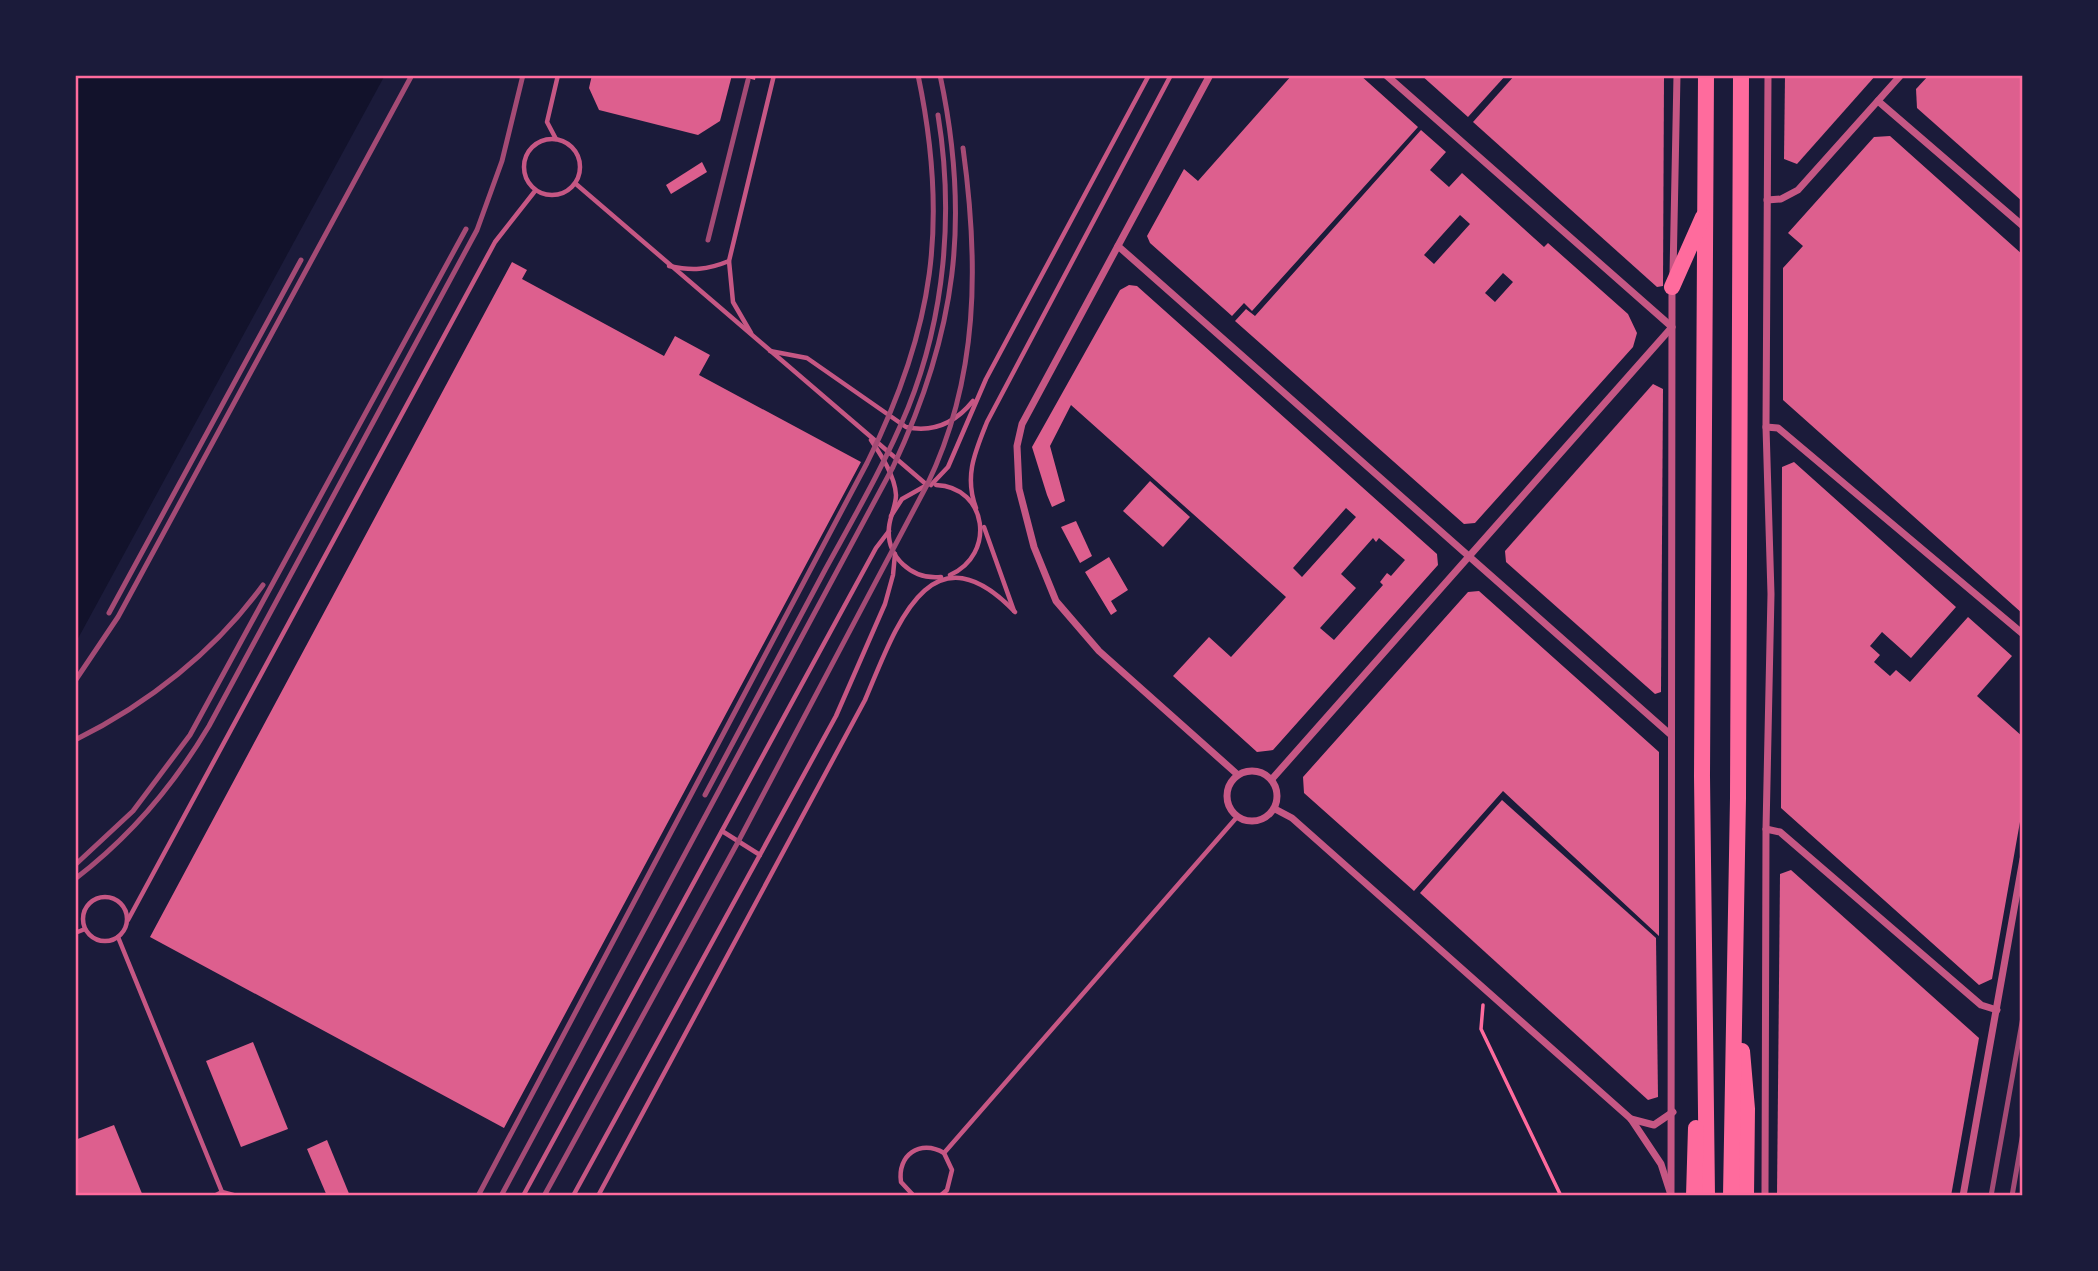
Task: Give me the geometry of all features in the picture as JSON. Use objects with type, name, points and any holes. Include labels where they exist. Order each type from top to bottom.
[{"type":"highway","points":[[1706,75],[1703,961],[1707,1196]]},
{"type":"highway","points":[[1731,1196],[1741,75]]},
{"type":"highway","points":[[1672,287],[1707,208]]},
{"type":"highway","points":[[1693,1196],[1703,961]]},
{"type":"highway","points":[[1735,962],[1747,1108],[1748,1192]]},
{"type":"street","points":[[1210,75],[1022,424],[1016,467],[1021,500],[1045,582],[1066,617],[1083,636],[1238,775]]},
{"type":"street","points":[[1386,75],[1672,327]]},
{"type":"street","points":[[1671,1196],[1672,287],[1676,75]]},
{"type":"street","points":[[1765,1196],[1766,829],[1771,594],[1766,428],[1768,75]]},
{"type":"street","points":[[1767,200],[1781,199],[1798,190],[1901,75]]},
{"type":"street","points":[[1878,101],[2023,226]]},
{"type":"street","points":[[1118,246],[1671,735]]},
{"type":"street","points":[[1272,779],[1672,327]]},
{"type":"street","points":[[1766,428],[1778,428],[2023,634]]},
{"type":"street","points":[[1253,770],[1272,779],[1278,795],[1275,809],[1255,822],[1237,817],[1230,809],[1227,798],[1232,781],[1238,775],[1253,770]]},
{"type":"street","points":[[1275,809],[1292,818],[1631,1119],[1661,1164],[1671,1196]]},
{"type":"street","points":[[1766,829],[1780,832],[1981,1005],[1997,1010]]},
{"type":"street","points":[[1963,1196],[2023,859]]},
{"type":"street","points":[[1631,1119],[1654,1125],[1673,1112]]},
{"type":"lane","points":[[556,139],[547,122],[558,75]]},
{"type":"lane","points":[[756,340],[733,302],[729,261],[774,75]]},
{"type":"lane","points":[[891,516],[902,499],[929,485],[948,467],[978,395],[1149,75]]},
{"type":"lane","points":[[895,554],[902,564],[923,576],[974,580],[988,586],[1015,612],[976,508],[971,491],[970,468],[987,422],[1171,75]]},
{"type":"lane","points":[[556,139],[569,144],[580,163],[576,184],[556,195],[535,191],[528,183],[524,161],[537,143],[556,139]]},
{"type":"lane","points":[[576,184],[929,485],[957,489],[976,508]]},
{"type":"lane","points":[[128,919],[118,901],[104,897],[86,908],[84,914],[85,929],[96,939],[112,940],[118,937],[128,919],[495,242],[535,191]]},
{"type":"lane","points":[[669,266],[689,271],[709,269],[729,261]]},
{"type":"lane","points":[[769,350],[807,358],[895,422],[916,429],[946,424],[978,395]]},
{"type":"lane","points":[[573,1196],[836,716],[885,604],[893,575],[895,554],[889,531],[894,488],[867,433]]},
{"type":"lane","points":[[598,1196],[865,700],[888,646],[924,589],[968,564],[976,554],[981,542],[980,517]]},
{"type":"lane","points":[[523,1196],[876,548],[889,531]]},
{"type":"lane","points":[[944,1153],[1237,817]]},
{"type":"lane","points":[[722,831],[760,855]]},
{"type":"lane","points":[[75,933],[85,929]]},
{"type":"lane","points":[[118,937],[222,1192]]},
{"type":"lane","points":[[914,1196],[906,1194],[899,1172],[909,1153],[928,1147],[944,1153],[952,1170],[947,1190],[940,1196]]},
{"type":"lane","points":[[947,1190],[953,1196]]},
{"type":"lane","points":[[214,1196],[222,1192],[237,1196]]},
{"type":"path","points":[[1485,989],[1480,1029],[1560,1196]]},
{"type":"shaded area","points":[[75,75],[385,75],[75,644]]},
{"type":"building","points":[[592,75],[732,75],[720,121],[698,135],[599,110],[589,88]]},
{"type":"building","points":[[735,75],[756,75],[755,80]]},
{"type":"building","points":[[1292,75],[1360,75],[1418,127],[1252,311],[1244,303],[1232,316],[1150,243],[1147,236],[1184,169],[1198,181]]},
{"type":"building","points":[[1421,75],[1506,75],[1468,117]]},
{"type":"building","points":[[1515,75],[1664,75],[1663,286],[1657,287],[1473,122]]},
{"type":"building","points":[[1785,75],[1876,75],[1797,164],[1784,159]]},
{"type":"building","points":[[1929,75],[2023,75],[2023,202],[1917,108],[1916,89]]},
{"type":"building","points":[[1421,130],[1446,152],[1430,170],[1449,187],[1462,173],[1544,247],[1548,243],[1628,314],[1637,333],[1633,347],[1475,523],[1464,524],[1235,321],[1246,309],[1255,316]],"holes":[[[1460,215],[1470,224],[1434,264],[1424,255]],[[1503,273],[1513,282],[1495,302],[1485,293]]]},
{"type":"building","points":[[1890,136],[2023,255],[2023,614],[1783,400],[1783,268],[1803,246],[1788,233],[1874,137]]},
{"type":"building","points":[[702,162],[707,172],[671,194],[666,185]]},
{"type":"building","points":[[512,262],[527,270],[522,279],[664,356],[675,336],[710,355],[699,375],[861,462],[504,1128],[150,937]]},
{"type":"building","points":[[1129,285],[1137,286],[1437,554],[1438,565],[1273,750],[1257,752],[1173,676],[1209,637],[1231,657],[1286,597],[1071,405],[1050,446],[1065,501],[1052,507],[1047,495],[1032,447],[1120,290]],"holes":[[[1346,508],[1356,517],[1302,577],[1293,568]],[[1373,538],[1376,542],[1379,538],[1405,560],[1391,576],[1387,573],[1380,582],[1383,585],[1334,640],[1320,628],[1356,588],[1341,574]]]},
{"type":"building","points":[[1653,384],[1663,389],[1661,692],[1655,694],[1506,562],[1505,551]]},
{"type":"building","points":[[1794,462],[1956,607],[1911,658],[1882,632],[1870,646],[1880,655],[1874,662],[1890,676],[1896,670],[1910,682],[1968,617],[2012,656],[1977,696],[2023,737],[2023,805],[1992,979],[1979,985],[1781,808],[1782,467]]},
{"type":"building","points":[[1150,481],[1190,517],[1163,547],[1123,511]]},
{"type":"building","points":[[1076,521],[1092,556],[1080,563],[1061,527]]},
{"type":"building","points":[[1109,557],[1128,590],[1111,601],[1117,611],[1111,615],[1085,572]]},
{"type":"building","points":[[1479,591],[1659,752],[1659,936],[1503,791],[1414,891],[1304,793],[1303,777],[1468,592]]},
{"type":"building","points":[[1502,800],[1656,938],[1658,1097],[1648,1100],[1420,893]]},
{"type":"building","points":[[1791,870],[1979,1038],[1951,1196],[1777,1196],[1780,874]]},
{"type":"building","points":[[253,1042],[288,1129],[241,1147],[206,1061]]},
{"type":"building","points":[[114,1125],[143,1196],[75,1196],[75,1140]]},
{"type":"building","points":[[327,1140],[350,1196],[327,1196],[307,1149]]},
{"type":"railway","points":[[75,681],[118,617],[412,75]]},
{"type":"railway","points":[[75,879],[114,846],[150,809],[209,726],[477,230],[502,161],[523,75]]},
{"type":"railway","points":[[478,1196],[867,463],[890,414],[908,367],[921,320],[933,227],[933,179],[918,75]]},
{"type":"railway","points":[[501,1196],[893,467],[914,418],[944,322],[952,275],[955,179],[940,75]]},
{"type":"railway","points":[[708,240],[748,80]]},
{"type":"railway","points":[[705,795],[879,470],[921,373],[931,337],[943,264],[945,189],[938,115]]},
{"type":"railway","points":[[544,1196],[738,842],[927,485],[944,445],[957,404],[970,320],[971,235],[963,148]]},
{"type":"railway","points":[[75,865],[133,811],[190,735],[466,229]]},
{"type":"railway","points":[[109,613],[301,260]]},
{"type":"railway","points":[[75,740],[128,710],[178,674],[224,632],[263,585]]},
{"type":"railway","points":[[1991,1196],[2023,1017]]},
{"type":"railway","points":[[2012,1196],[2023,1133]]}]
